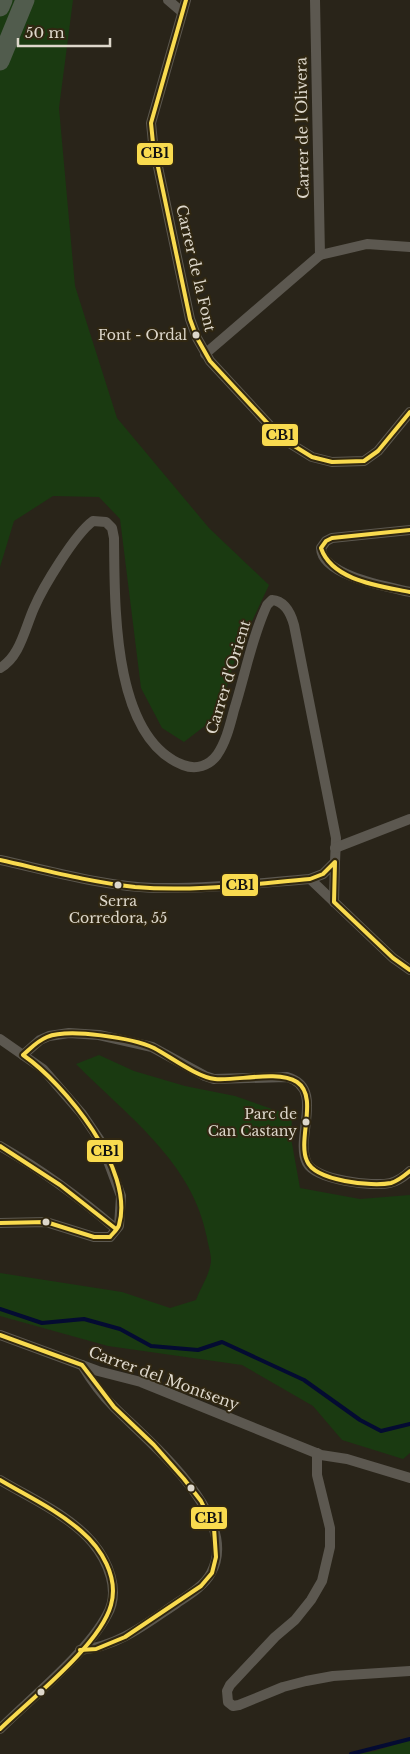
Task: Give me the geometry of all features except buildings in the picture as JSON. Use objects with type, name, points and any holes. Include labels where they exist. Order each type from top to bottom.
[{"type":"highway","points":[[0,6],[3,0]]},
{"type":"highway","points":[[0,61],[24,0]]},
{"type":"street","points":[[168,0],[182,12]]},
{"type":"street","name":"Carrer de la Font","points":[[186,0],[152,114],[152,136],[190,319],[205,354],[272,428],[301,451],[323,461],[354,462],[370,458],[410,412]]},
{"type":"street","name":"Carrer de l'Olivera","points":[[315,0],[320,256]]},
{"type":"street","points":[[205,354],[320,256],[367,244],[410,247]]},
{"type":"street","name":"Carrer d'Orient","points":[[0,668],[11,659],[34,606],[81,532],[93,521],[104,521],[112,528],[114,538],[118,647],[136,716],[146,733],[163,753],[187,766],[200,766],[210,763],[220,749],[264,612],[272,600],[280,602],[288,611],[294,625],[336,838],[334,902]]},
{"type":"street","points":[[410,530],[332,538],[326,541],[321,548],[322,554],[327,561],[346,574],[410,592]]},
{"type":"street","points":[[335,848],[410,819]]},
{"type":"street","points":[[0,860],[81,878],[152,888],[207,887],[310,879],[322,874],[335,862]]},
{"type":"street","points":[[310,879],[393,958],[410,970]]},
{"type":"street","points":[[23,1055],[40,1040],[50,1036],[84,1033],[152,1047],[214,1079],[287,1077],[294,1079],[303,1087],[307,1098],[304,1150],[307,1164],[313,1170],[326,1176],[380,1184],[399,1180],[410,1171]]},
{"type":"street","points":[[0,1039],[43,1069],[82,1114],[102,1142],[121,1196],[122,1212],[116,1229],[110,1237],[94,1238],[46,1222],[0,1223]]},
{"type":"street","points":[[0,1146],[30,1163],[90,1206],[116,1229]]},
{"type":"street","name":"Carrer del Montseny","points":[[0,1335],[82,1365],[141,1382],[317,1452],[355,1461],[410,1478]]},
{"type":"street","points":[[80,1650],[96,1649],[125,1637],[201,1586],[212,1573],[217,1541],[214,1528],[193,1491],[154,1444],[114,1407],[82,1365]]},
{"type":"street","points":[[317,1452],[317,1475],[330,1528],[327,1565],[311,1600],[295,1620],[275,1637],[230,1685],[227,1691],[228,1702],[233,1706],[239,1705],[283,1687],[333,1676],[410,1671]]},
{"type":"street","points":[[0,1480],[70,1522],[91,1540],[107,1563],[113,1587],[108,1614],[80,1650],[0,1729]]},
{"type":"green space","points":[[0,0],[73,0],[59,108],[75,286],[117,418],[209,528],[269,585],[237,653],[223,698],[206,725],[184,742],[162,728],[141,688],[120,519],[99,497],[53,496],[14,521],[0,567]]},
{"type":"green space","points":[[99,1055],[134,1071],[185,1086],[235,1096],[292,1116],[291,1138],[300,1188],[360,1199],[410,1195],[410,1453],[403,1459],[342,1440],[313,1406],[242,1365],[108,1346],[0,1316],[0,1273],[122,1292],[170,1308],[196,1300],[211,1265],[211,1255],[199,1211],[188,1186],[173,1163],[136,1122],[76,1064]]},
{"type":"green space","points":[[410,1740],[410,1754],[356,1754],[375,1751]]},
{"type":"waterway","points":[[0,1309],[42,1323],[84,1319],[120,1329],[151,1346],[198,1350],[222,1342],[304,1380],[360,1420],[381,1431],[410,1424]]},
{"type":"waterway","points":[[351,1754],[410,1739]]},
{"type":"transit line","name":"CB1","points":[[186,0],[151,123],[153,143],[190,319],[197,338],[210,361],[272,428],[291,444],[312,457],[332,462],[364,461],[378,451],[410,412]]},
{"type":"transit line","name":"CB1","points":[[410,530],[332,538],[326,541],[321,548],[335,568],[346,575],[372,584],[410,592]]},
{"type":"transit line","name":"CB1","points":[[0,860],[118,885],[179,889],[310,879],[323,874],[335,862],[334,902],[393,958],[410,970]]},
{"type":"transit line","name":"CB1","points":[[0,1223],[46,1222],[94,1237],[110,1237],[119,1225],[121,1203],[117,1179],[107,1155],[93,1130],[58,1086],[40,1068],[23,1055],[40,1041],[57,1034],[101,1035],[144,1044],[200,1075],[215,1079],[269,1076],[297,1082],[303,1089],[306,1098],[304,1141],[307,1161],[312,1168],[332,1178],[371,1184],[391,1183],[399,1180],[410,1171]]},
{"type":"transit line","name":"CB1","points":[[0,1146],[60,1185],[116,1229]]},
{"type":"transit line","name":"CB1","points":[[0,1335],[82,1365],[114,1407],[154,1445],[184,1479],[201,1501],[214,1528],[216,1557],[212,1573],[201,1586],[125,1637],[96,1649],[80,1650]]},
{"type":"transit line","name":"CB1","points":[[0,1480],[62,1516],[88,1538],[106,1564],[110,1574],[113,1594],[111,1605],[104,1621],[79,1654],[0,1729]]},
{"type":"place","name":"Font - Ordal","points":[[196,335]]},
{"type":"place","name":"Serra Corredora, 55","points":[[118,885]]},
{"type":"place","name":"Parc de Can Castany","points":[[306,1122]]}]
